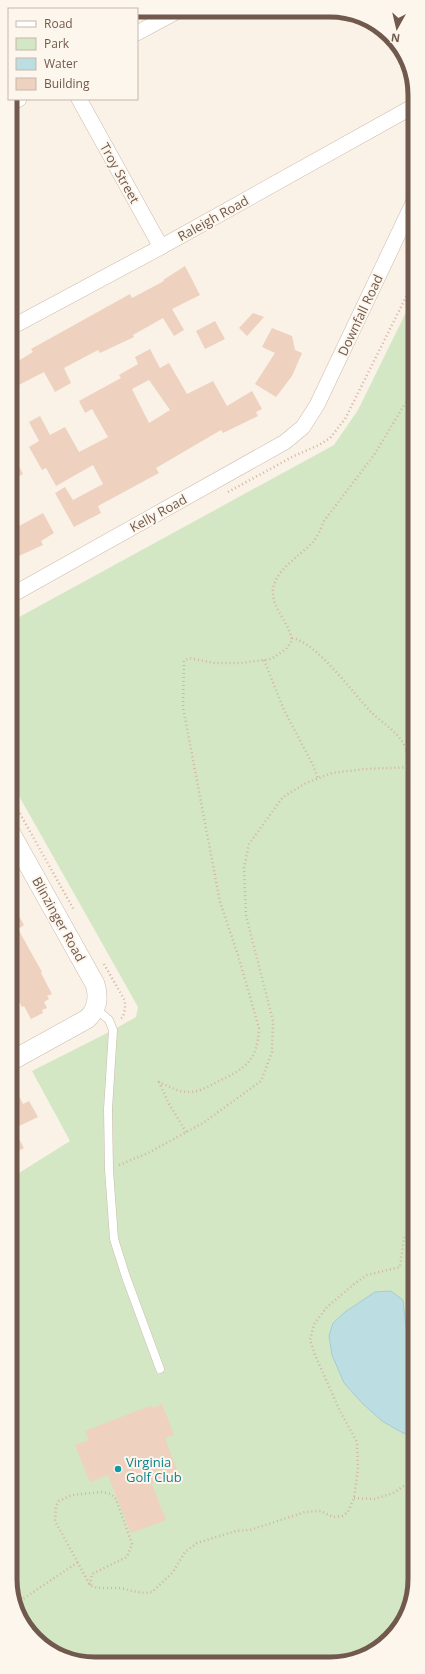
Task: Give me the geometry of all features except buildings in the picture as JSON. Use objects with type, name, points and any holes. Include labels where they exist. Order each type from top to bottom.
[{"type":"street","points":[[138,32],[167,17]]},
{"type":"street","name":"Troy Street","points":[[80,100],[161,247]]},
{"type":"street","name":"Raleigh Road","points":[[17,324],[161,247],[408,109]]},
{"type":"street","name":"Downfall Road","points":[[303,427],[317,405],[408,214]]},
{"type":"street","name":"Kelly Road","points":[[17,592],[285,442],[303,427]]},
{"type":"street","name":"Blinzinger Road","points":[[17,845],[95,984],[98,994],[96,1008]]},
{"type":"street","points":[[17,1058],[87,1019],[96,1008]]},
{"type":"lane","points":[[96,1008],[109,1020],[113,1030],[108,1109],[109,1170],[114,1239],[126,1277],[160,1369]]},
{"type":"path","points":[[186,1132],[168,1102],[159,1082],[180,1091],[192,1092],[203,1089],[240,1071],[249,1063],[255,1051],[259,1028],[238,955],[220,902],[183,707],[184,660],[189,658],[215,663],[241,663],[271,659],[286,649],[292,641],[292,638],[290,630],[275,604],[273,593],[275,582],[281,573],[314,542],[324,520],[374,455],[408,399]]},
{"type":"path","points":[[292,638],[298,639],[310,647],[335,670],[373,714],[403,740],[408,758]]},
{"type":"path","points":[[264,660],[284,710],[307,752],[318,779]]},
{"type":"path","points":[[109,1170],[148,1153],[203,1123],[261,1081],[272,1052],[273,1021],[246,915],[244,868],[249,844],[283,798],[306,783],[332,773],[365,769],[408,767]]},
{"type":"path","points":[[90,1585],[92,1574],[127,1557],[132,1544],[116,1499],[111,1494],[101,1492],[72,1495],[59,1501],[56,1506],[55,1521],[90,1585],[97,1588],[121,1588],[145,1593],[152,1592],[166,1581],[185,1552],[197,1543],[236,1531],[250,1530],[305,1512],[321,1511],[333,1517],[342,1516],[348,1512],[354,1498],[358,1469],[356,1442],[340,1411],[315,1355],[310,1340],[314,1324],[327,1307],[354,1284],[367,1275],[400,1267],[404,1237]]},
{"type":"path","points":[[354,1498],[375,1499],[393,1492],[408,1483]]},
{"type":"path","points":[[21,1602],[78,1562]]},
{"type":"green space","name":"Virginia Golf Club","points":[[408,308],[408,1584],[404,1604],[395,1622],[377,1641],[360,1651],[340,1656],[90,1657],[75,1654],[56,1647],[36,1630],[21,1604],[18,1589],[17,1174],[70,1141],[32,1071],[136,1017],[138,1007],[17,792],[17,618],[334,445],[358,410]]},
{"type":"water","points":[[391,1291],[403,1300],[406,1328],[408,1330],[408,1434],[403,1433],[382,1421],[362,1403],[344,1383],[332,1355],[329,1336],[333,1323],[345,1312],[375,1292]]},
{"type":"place","name":"Virginia Golf Club","points":[[118,1469]]}]
